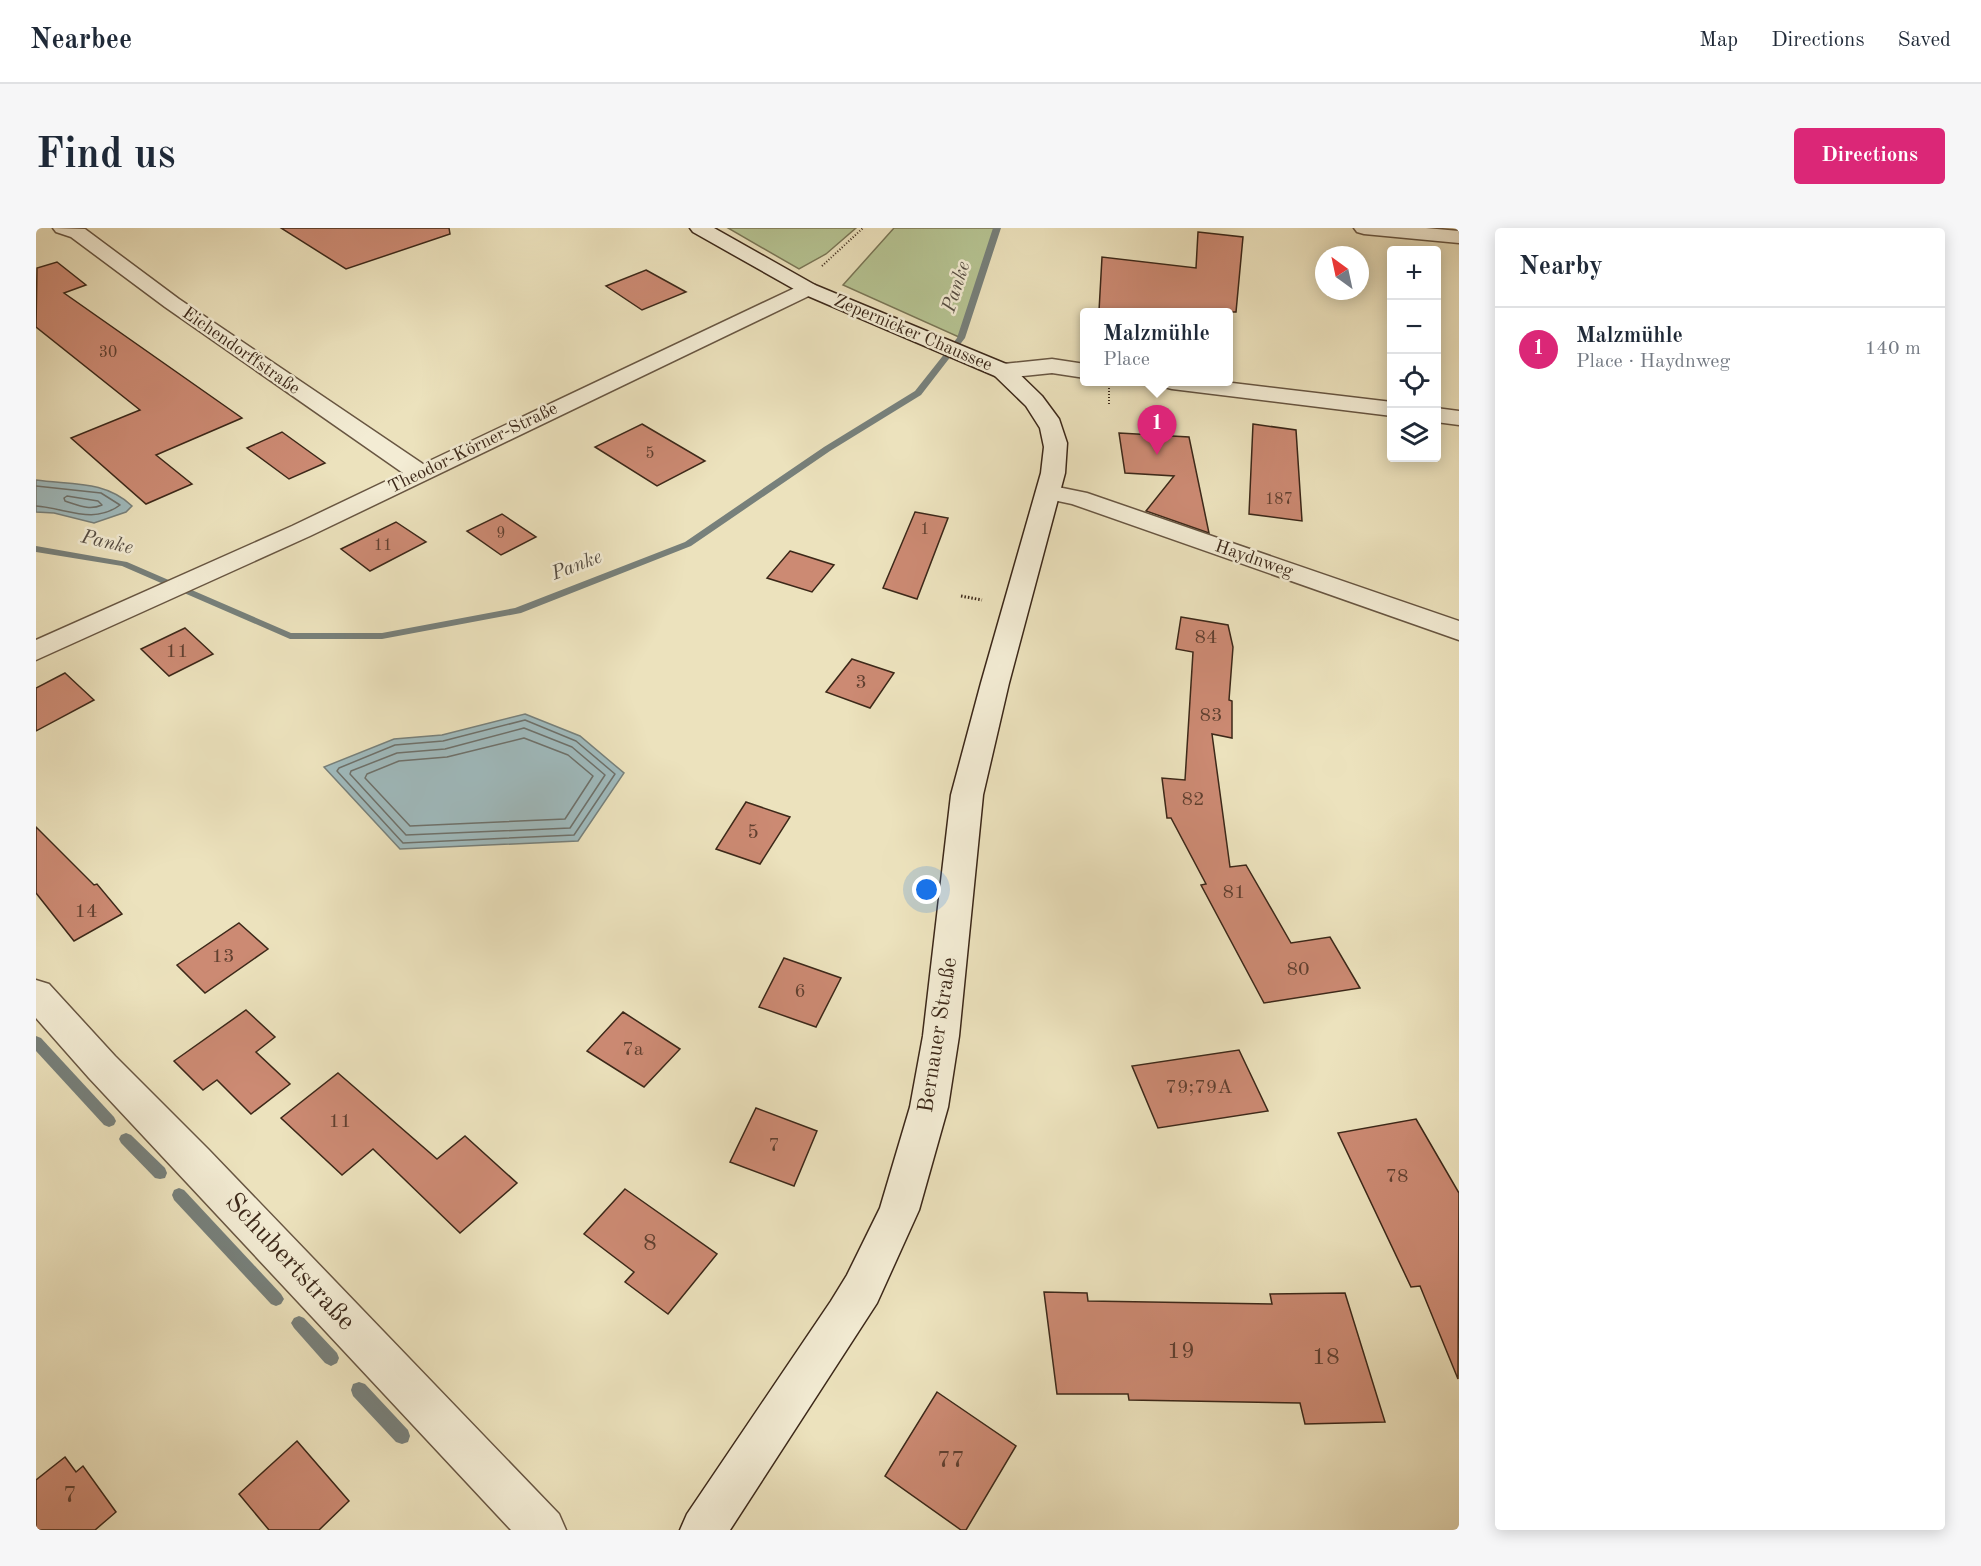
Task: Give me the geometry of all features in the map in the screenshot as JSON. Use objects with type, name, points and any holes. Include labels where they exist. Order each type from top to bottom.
[{"type":"street","name":"Zepernicker Chaussee","points":[[700,228],[808,288],[1003,371],[1026,390],[1043,413],[1055,440],[1053,473],[1048,492]]},
{"type":"street","points":[[1364,228],[1459,237]]},
{"type":"street","name":"Eichendorffstraße","points":[[77,230],[172,303],[420,473]]},
{"type":"street","name":"Theodor-Körner-Straße","points":[[36,651],[301,531],[808,288]]},
{"type":"street","points":[[1003,371],[1052,366],[1080,370]]},
{"type":"street","points":[[1211,386],[1387,408]]},
{"type":"street","points":[[1441,416],[1459,418]]},
{"type":"street","name":"Haydnweg","points":[[1048,492],[1099,505],[1459,631]]},
{"type":"street","name":"Bernauer Straße","points":[[703,1530],[862,1289],[899,1210],[929,1107],[941,1036],[967,795],[995,683],[1048,492]]},
{"type":"street","name":"Schubertstraße","points":[[36,994],[102,1067],[195,1162],[543,1530]]},
{"type":"path","points":[[835,253],[863,228]]},
{"type":"path","points":[[1109,386],[1109,405]]},
{"type":"path","points":[[961,597],[991,601]]},
{"type":"green space","points":[[728,228],[856,228],[826,254],[799,269]]},
{"type":"green space","points":[[894,228],[997,228],[961,338],[843,285]]},
{"type":"water","points":[[36,480],[99,488],[122,498],[132,506],[126,512],[94,523],[54,513],[36,512]]},
{"type":"water","points":[[525,714],[580,736],[624,773],[578,841],[400,849],[324,767],[394,739],[442,735]]},
{"type":"building","points":[[281,228],[449,228],[450,234],[346,269]]},
{"type":"building","points":[[1198,232],[1243,237],[1236,312],[1233,312],[1233,308],[1099,308],[1102,257],[1196,268]]},
{"type":"building","points":[[57,262],[86,285],[64,293],[242,418],[156,455],[192,484],[146,504],[71,438],[140,410],[36,327],[37,268]]},
{"type":"building","points":[[646,270],[686,292],[642,310],[606,286]]},
{"type":"building","points":[[642,424],[705,461],[657,486],[595,447]]},
{"type":"building","points":[[1253,424],[1296,430],[1302,521],[1249,514]]},
{"type":"building","points":[[282,432],[325,463],[289,479],[247,448]]},
{"type":"building","points":[[1119,433],[1189,437],[1209,533],[1146,511],[1174,476],[1125,473]]},
{"type":"building","points":[[915,512],[948,518],[917,599],[883,588]]},
{"type":"building","points":[[502,514],[536,537],[501,555],[467,531]]},
{"type":"building","points":[[396,522],[426,542],[370,571],[341,549]]},
{"type":"building","points":[[790,551],[834,565],[812,592],[767,578]]},
{"type":"building","points":[[1181,617],[1228,625],[1233,647],[1229,700],[1232,701],[1232,738],[1212,734],[1230,867],[1246,865],[1291,943],[1330,937],[1360,988],[1264,1003],[1201,885],[1206,884],[1171,818],[1167,818],[1162,778],[1185,780],[1193,652],[1176,649]]},
{"type":"building","points":[[185,628],[213,654],[169,676],[141,649]]},
{"type":"building","points":[[852,659],[894,673],[870,708],[826,692]]},
{"type":"building","points":[[65,673],[94,700],[36,731],[36,688]]},
{"type":"building","points":[[746,802],[790,817],[760,864],[716,849]]},
{"type":"building","points":[[36,827],[94,885],[97,884],[122,914],[74,941],[36,893]]},
{"type":"building","points":[[239,923],[268,949],[205,993],[177,965]]},
{"type":"building","points":[[784,958],[841,978],[816,1027],[759,1007]]},
{"type":"building","points":[[246,1010],[275,1037],[256,1052],[290,1084],[251,1114],[217,1080],[203,1090],[174,1061]]},
{"type":"building","points":[[623,1012],[680,1049],[644,1087],[587,1051]]},
{"type":"building","points":[[1239,1050],[1268,1111],[1158,1128],[1132,1066]]},
{"type":"building","points":[[338,1073],[437,1159],[465,1136],[517,1183],[460,1233],[373,1149],[342,1175],[281,1118]]},
{"type":"building","points":[[756,1108],[817,1131],[794,1186],[730,1162]]},
{"type":"building","points":[[1416,1119],[1459,1193],[1458,1379],[1420,1286],[1411,1287],[1338,1133]]},
{"type":"building","points":[[625,1189],[717,1254],[668,1314],[625,1282],[634,1272],[584,1234]]},
{"type":"building","points":[[1044,1292],[1087,1293],[1088,1301],[1272,1304],[1270,1294],[1345,1293],[1385,1422],[1305,1424],[1300,1403],[1129,1400],[1128,1394],[1057,1394]]},
{"type":"building","points":[[937,1392],[1016,1446],[966,1530],[961,1530],[885,1476]]},
{"type":"building","points":[[297,1441],[349,1501],[319,1530],[269,1530],[239,1494]]},
{"type":"building","points":[[65,1457],[76,1472],[83,1466],[116,1512],[95,1530],[36,1530],[36,1480]]},
{"type":"waterway","name":"Panke","points":[[36,549],[124,564],[290,636],[382,636],[517,611],[688,544],[827,449],[918,393],[961,338],[997,228]]},
{"type":"waterway","points":[[36,1042],[109,1121]]},
{"type":"waterway","points":[[126,1139],[160,1173]]},
{"type":"waterway","points":[[179,1195],[276,1299]]},
{"type":"waterway","points":[[299,1323],[331,1358]]},
{"type":"waterway","points":[[359,1390],[402,1436]]},
{"type":"place","name":"Malzmühle","points":[[1157,455]]}]
